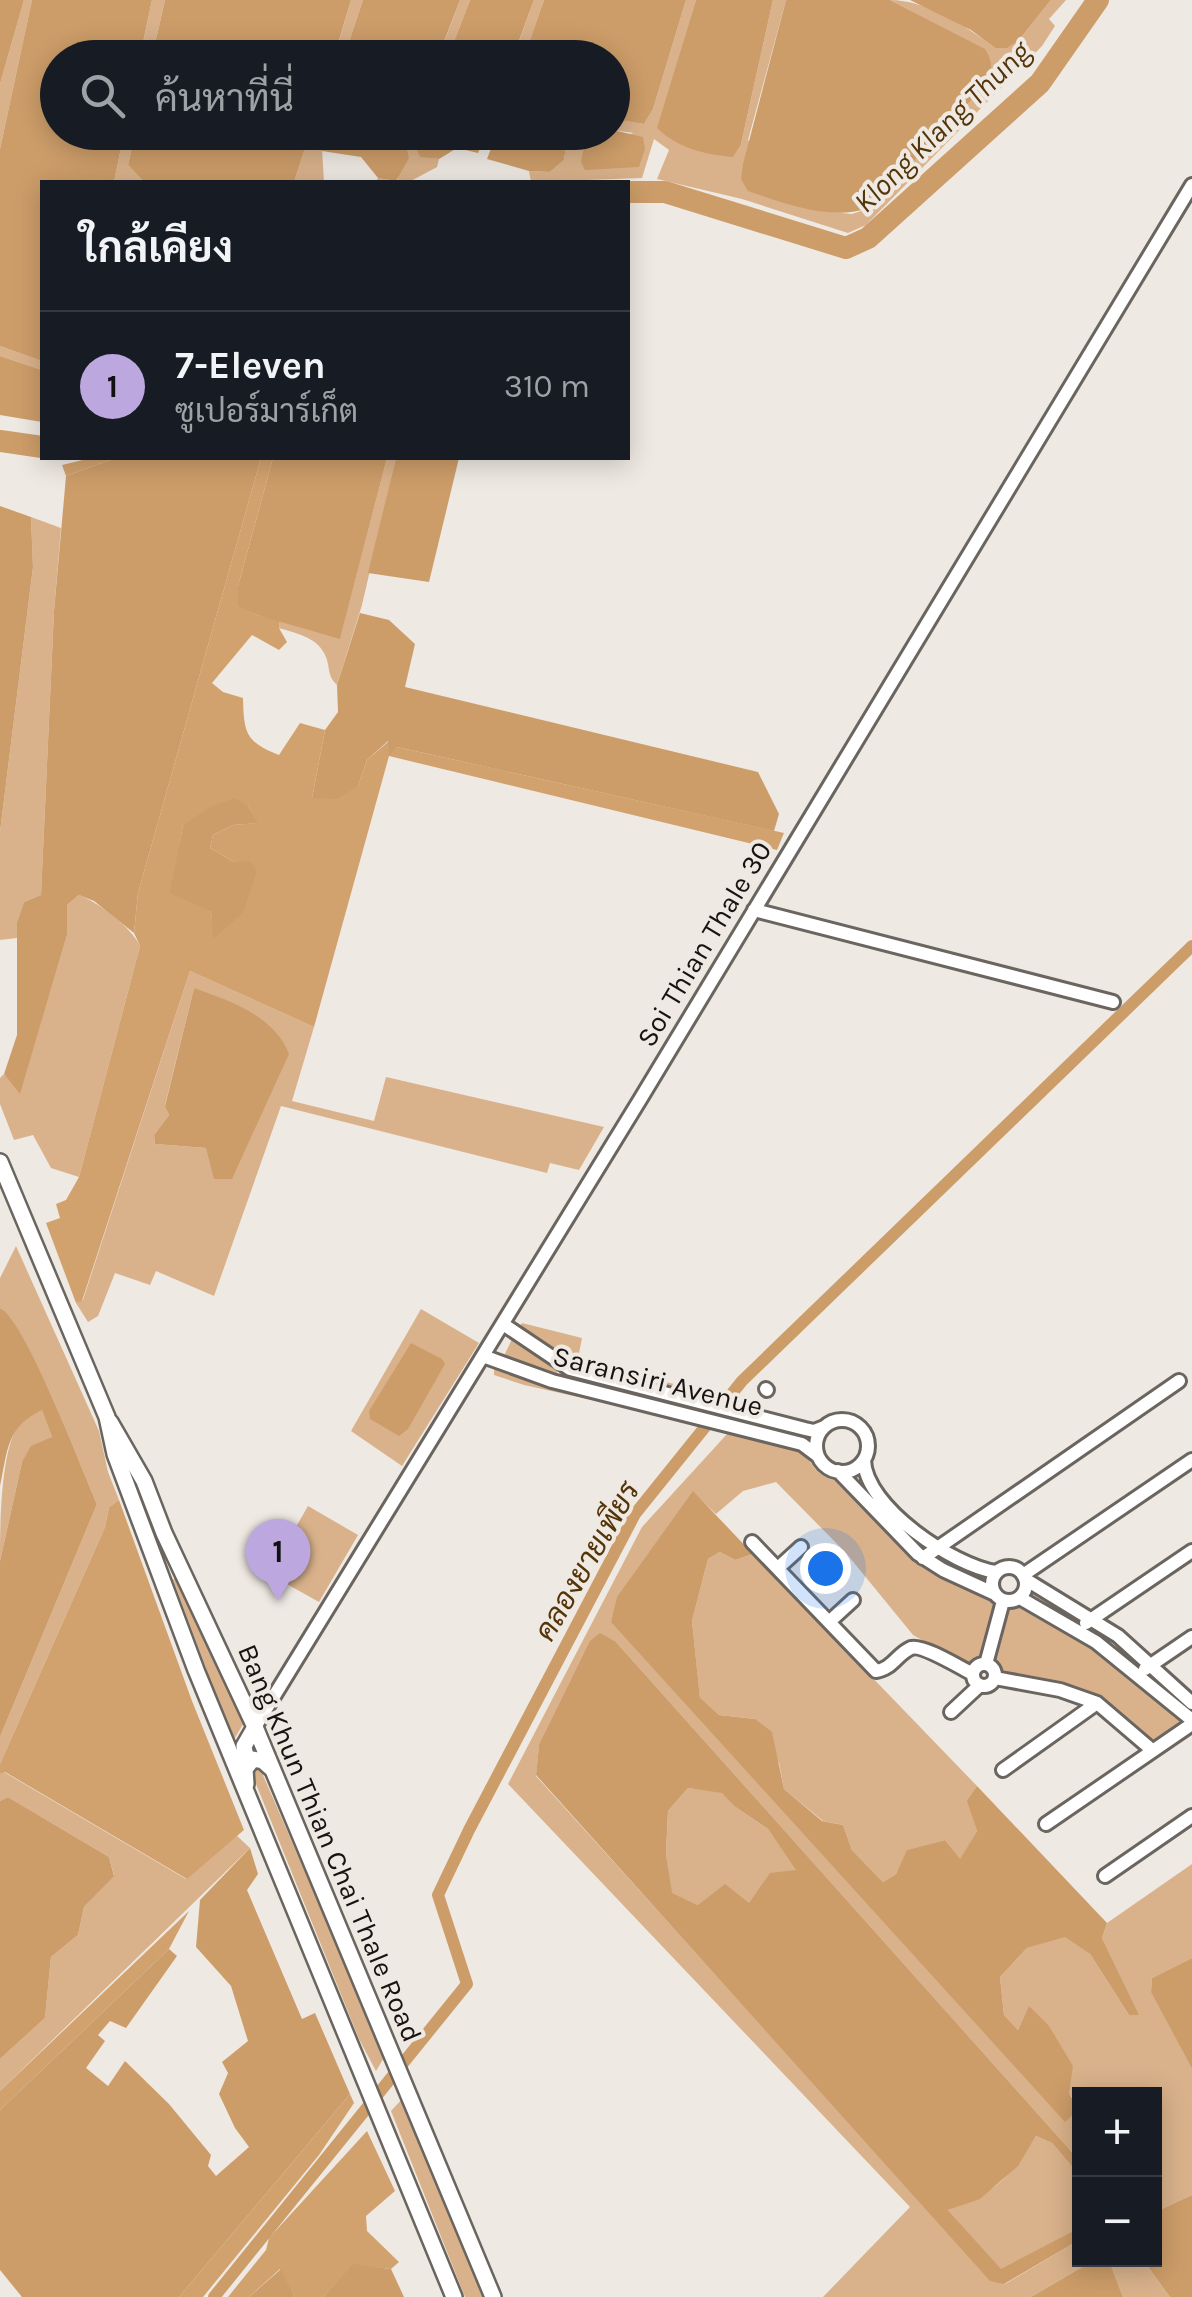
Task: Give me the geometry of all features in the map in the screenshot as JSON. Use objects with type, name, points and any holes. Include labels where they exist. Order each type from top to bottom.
[{"type":"main road","name":"Bang Khun Thian Chai Thale Road","points":[[1,1166],[106,1417],[115,1454],[247,1793],[454,2297]]},
{"type":"main road","name":"Bang Khun Thian Chai Thale Road","points":[[106,1417],[123,1439],[144,1482],[255,1727],[493,2297]]},
{"type":"main road","points":[[247,1793],[244,1746],[255,1727]]},
{"type":"main road","points":[[247,1762],[254,1758],[274,1771]]},
{"type":"street","name":"Soi Thian Thale 30","points":[[255,1727],[1192,185]]},
{"type":"street","points":[[754,910],[1112,1002]]},
{"type":"street","name":"Saransiri Avenue","points":[[502,1324],[570,1369],[814,1430],[824,1427]]},
{"type":"street","name":"Saransiri Avenue","points":[[483,1356],[558,1382],[802,1444],[818,1456]]},
{"type":"street","points":[[558,1382],[564,1370],[560,1363]]},
{"type":"street","points":[[924,1558],[1178,1381]]},
{"type":"street","points":[[643,1404],[647,1388]]},
{"type":"street","points":[[864,1460],[850,1470],[825,1466],[818,1456],[816,1441],[824,1427],[847,1420],[862,1428],[868,1443],[864,1471],[872,1486],[936,1548],[986,1570],[1013,1568],[1118,1636],[1192,1703]]},
{"type":"street","points":[[1024,1577],[1192,1460]]},
{"type":"street","points":[[838,1471],[898,1536],[924,1558],[998,1597],[1020,1598],[1076,1630],[1138,1674],[1192,1722],[1046,1824]]},
{"type":"street","points":[[752,1542],[876,1670],[884,1670],[911,1648],[921,1647],[976,1680],[988,1685],[995,1678]]},
{"type":"street","points":[[778,1568],[801,1547]]},
{"type":"street","points":[[1076,1630],[1192,1551]]},
{"type":"street","points":[[986,1664],[998,1597],[991,1582],[996,1572]]},
{"type":"street","points":[[1020,1598],[1025,1590],[1024,1577]]},
{"type":"street","points":[[829,1622],[853,1600]]},
{"type":"street","points":[[1138,1674],[1192,1638]]},
{"type":"street","points":[[951,1712],[976,1680],[976,1667],[992,1667],[995,1678]]},
{"type":"street","points":[[995,1678],[1060,1690],[1096,1703],[1152,1750]]},
{"type":"street","points":[[1003,1770],[1096,1703]]},
{"type":"street","points":[[1105,1876],[1192,1816]]},
{"type":"shaded area","points":[[24,0],[32,0],[0,149],[0,84]]},
{"type":"shaded area","points":[[152,0],[165,0],[156,40],[144,40]]},
{"type":"shaded area","points":[[351,0],[363,0],[350,40],[339,40]]},
{"type":"shaded area","points":[[460,0],[470,0],[455,40],[445,40]]},
{"type":"shaded area","points":[[534,0],[544,0],[530,40],[520,40]]},
{"type":"shaded area","points":[[686,0],[696,0],[658,128],[741,144],[773,0],[786,0],[748,140],[821,211],[852,214],[870,208],[982,89],[992,73],[984,49],[890,0],[932,9],[995,48],[1019,40],[1051,0],[1066,0],[1049,19],[1055,26],[1042,46],[866,225],[848,233],[742,199],[657,179],[669,150],[654,139],[642,178],[531,180],[529,171],[550,172],[564,160],[565,150],[630,150],[630,134],[634,133],[630,132],[630,122],[644,124],[653,109]]},
{"type":"shaded area","points":[[121,150],[131,150],[128,165],[142,180],[114,180]]},
{"type":"shaded area","points":[[304,150],[322,150],[324,180],[295,180]]},
{"type":"shaded area","points":[[405,150],[417,150],[420,156],[439,159],[437,167],[413,180],[397,180]]},
{"type":"shaded area","points":[[0,346],[40,360],[40,369],[0,356]]},
{"type":"shaded area","points":[[83,460],[110,460],[66,476],[62,465]]},
{"type":"shaded area","points":[[260,460],[272,460],[238,586],[238,605],[257,615],[280,620],[279,628],[287,642],[279,650],[252,635],[212,683],[223,692],[243,698],[249,734],[259,745],[279,755],[300,723],[325,730],[312,798],[358,786],[367,760],[389,741],[389,754],[397,747],[784,833],[777,850],[389,756],[314,1027],[190,971],[82,1301],[76,1303],[46,1223],[60,1218],[56,1204],[66,1200],[79,1177],[140,946],[134,933],[138,893]],"holes":[[[248,806],[257,823],[233,825],[213,835],[210,848],[234,862],[214,938],[211,912],[190,900],[179,848],[183,825]]]},
{"type":"shaded area","points":[[386,460],[396,460],[362,605],[337,685],[316,643],[279,628],[280,620],[340,638]]},
{"type":"shaded area","points":[[31,517],[61,528],[41,895],[24,902],[17,922],[17,938],[0,940],[0,832],[33,567]]},
{"type":"shaded area","points":[[79,895],[114,916],[140,946],[79,1177],[51,1168],[33,1135],[14,1140],[0,1104],[0,1078],[4,1074],[20,1092],[67,935],[67,905]]},
{"type":"shaded area","points":[[190,971],[314,1027],[292,1101],[374,1121],[386,1077],[604,1127],[579,1170],[550,1163],[547,1173],[281,1106],[214,1296],[156,1271],[150,1285],[115,1273],[98,1316],[88,1322],[76,1303],[83,1300]],"holes":[[[194,988],[206,1148],[155,1144],[154,1135],[169,1115],[165,1105]]]},
{"type":"shaded area","points":[[16,1246],[99,1431],[119,1500],[109,1507],[105,1527],[0,1764],[0,1737],[97,1504],[38,1366],[0,1308],[0,1278]]},
{"type":"shaded area","points":[[421,1309],[479,1343],[402,1466],[351,1431]]},
{"type":"shaded area","points":[[522,1323],[582,1338],[578,1359],[693,1389],[693,1393],[568,1359],[519,1327]]},
{"type":"shaded area","points":[[512,1339],[540,1355],[546,1363],[552,1361],[559,1368],[555,1376],[504,1356]]},
{"type":"shaded area","points":[[494,1366],[691,1422],[524,1385],[494,1375]]},
{"type":"shaded area","points":[[652,1396],[793,1431],[794,1433],[651,1399]]},
{"type":"shaded area","points":[[42,1409],[52,1437],[22,1462],[0,1561],[9,1449],[21,1421]]},
{"type":"shaded area","points":[[728,1433],[805,1450],[820,1473],[846,1483],[864,1510],[934,1570],[987,1592],[996,1603],[1008,1607],[1021,1604],[1072,1632],[1183,1718],[1184,1724],[1155,1745],[1108,1702],[1092,1694],[1002,1674],[998,1666],[983,1656],[968,1666],[913,1635],[846,1553],[776,1482],[743,1491],[716,1514],[693,1492],[611,1621],[1065,2121],[1072,2115],[1072,2152],[616,1642],[539,1746],[536,1776],[855,2129],[1005,2284],[1072,2244],[1072,2267],[1082,2267],[1031,2297],[823,2297],[910,2207],[508,1784],[642,1527]]},
{"type":"shaded area","points":[[119,1500],[244,1830],[187,1879],[5,1772],[0,1774],[0,1764],[105,1527],[109,1507]]},
{"type":"shaded area","points":[[308,1506],[358,1535],[319,1602],[269,1574]]},
{"type":"shaded area","points":[[720,1552],[735,1560],[753,1554],[977,1786],[968,1801],[977,1831],[960,1860],[945,1840],[908,1850],[896,1874],[883,1882],[852,1850],[843,1825],[823,1821],[784,1789],[779,1763],[755,1719],[719,1715],[700,1699],[692,1621],[708,1559]]},
{"type":"shaded area","points":[[173,1580],[245,1721],[233,1741]]},
{"type":"shaded area","points":[[259,1766],[385,2056],[376,2071],[359,2039],[250,1769]]},
{"type":"shaded area","points":[[4,1772],[186,1879],[235,1834],[250,1848],[0,2091],[0,2059],[45,2018],[51,1957],[78,1935],[84,1907],[114,1875],[109,1857],[8,1797],[0,1801],[0,1774]]},
{"type":"shaded area","points":[[688,1788],[722,1792],[734,1806],[768,1829],[797,1870],[749,1904],[698,1905],[671,1893],[666,1854],[668,1811]]},
{"type":"shaded area","points":[[1192,1864],[1192,1958],[1152,1978],[1151,1991],[1192,2069],[1192,2195],[1162,2209],[1162,2087],[1072,2087],[1072,2097],[1029,2007],[1018,2030],[1004,2015],[1000,1977],[1027,1948],[1065,1936],[1090,1954],[1129,2015],[1138,2014],[1102,1938],[1107,1923]]},
{"type":"shaded area","points":[[189,1911],[169,1949],[0,2110],[0,2091]]},
{"type":"shaded area","points":[[350,2094],[354,2103],[319,2155],[203,2297],[179,2297]]},
{"type":"shaded area","points":[[403,2098],[486,2297],[465,2297],[391,2111]]},
{"type":"shaded area","points":[[367,2131],[395,2191],[366,2216],[367,2231],[399,2262],[391,2269],[353,2265],[323,2297],[295,2297],[280,2269],[249,2297],[228,2297],[266,2250],[269,2238]]},
{"type":"shaded area","points":[[1036,2136],[1052,2143],[1072,2167],[1072,2232],[1001,2270],[948,2210],[989,2190],[1018,2163]]},
{"type":"shaded area","points":[[1112,2267],[1148,2267],[1170,2297],[1123,2297]]},
{"type":"water","points":[[0,0],[24,0],[0,84]]},
{"type":"water","points":[[32,0],[152,0],[144,40],[40,40],[40,150],[121,150],[114,180],[40,180],[40,360],[0,346],[0,149]]},
{"type":"water","points":[[165,0],[351,0],[339,40],[156,40]]},
{"type":"water","points":[[363,0],[460,0],[445,40],[350,40]]},
{"type":"water","points":[[470,0],[534,0],[519,40],[455,40]]},
{"type":"water","points":[[544,0],[686,0],[653,109],[644,124],[630,122],[630,40],[530,40]]},
{"type":"water","points":[[696,0],[773,0],[741,144],[733,157],[692,149],[657,128]]},
{"type":"water","points":[[786,0],[890,0],[985,49],[988,55],[991,69],[982,89],[870,208],[839,213],[808,209],[748,191],[741,179]]},
{"type":"water","points":[[910,0],[1051,0],[1019,40],[1007,48],[995,48],[971,30]]},
{"type":"water","points":[[630,134],[643,137],[645,149],[639,167],[585,170],[581,162],[583,150],[630,150]]},
{"type":"water","points":[[131,150],[304,150],[295,180],[142,180],[128,165]]},
{"type":"water","points":[[407,150],[409,158],[397,180],[390,180],[378,178],[361,157],[322,151]]},
{"type":"water","points":[[417,150],[454,150],[439,159],[420,157]]},
{"type":"water","points":[[490,150],[565,150],[564,160],[550,172],[529,171],[487,159]]},
{"type":"water","points":[[0,356],[40,369],[40,422],[0,415]]},
{"type":"water","points":[[110,460],[260,460],[138,893],[134,933],[94,901],[79,895],[67,905],[67,935],[20,1094],[4,1074],[17,1035],[17,922],[24,902],[41,895],[54,611],[66,476]]},
{"type":"water","points":[[272,460],[386,460],[340,639],[238,606],[238,586]]},
{"type":"water","points":[[396,460],[459,460],[429,582],[368,573]]},
{"type":"water","points":[[0,506],[31,517],[33,567],[0,832]]},
{"type":"water","points":[[360,613],[389,620],[415,644],[405,687],[758,772],[779,814],[774,831],[397,747],[389,756],[388,741],[367,760],[358,786],[337,799],[312,798],[325,730],[338,712],[337,685]]},
{"type":"water","points":[[235,798],[248,806],[258,823],[233,825],[213,835],[210,848],[234,862],[250,861],[257,871],[243,913],[213,939],[211,912],[170,893],[183,825],[210,807]]},
{"type":"water","points":[[194,988],[262,1020],[273,1029],[289,1054],[232,1179],[214,1179],[206,1148],[155,1144],[154,1135],[169,1115],[165,1106]]},
{"type":"water","points":[[0,1308],[38,1366],[97,1504],[0,1737],[0,1561],[22,1462],[31,1446],[52,1437],[42,1410],[21,1424],[10,1441],[0,1486]]},
{"type":"water","points":[[411,1343],[445,1364],[408,1429],[399,1436],[370,1419],[369,1411]]},
{"type":"water","points":[[693,1491],[753,1554],[735,1560],[720,1552],[708,1559],[692,1621],[700,1698],[719,1715],[755,1719],[772,1732],[784,1789],[822,1821],[843,1825],[852,1850],[883,1882],[896,1874],[907,1850],[945,1840],[960,1859],[977,1831],[967,1801],[977,1786],[1107,1923],[1102,1938],[1139,2015],[1129,2015],[1090,1954],[1065,1937],[1027,1948],[1000,1977],[1004,2015],[1018,2030],[1029,2006],[1049,2026],[1073,2066],[1069,2093],[1072,2116],[1065,2122],[611,1622],[617,1597]]},
{"type":"water","points":[[600,1633],[616,1642],[1072,2152],[1072,2167],[1052,2143],[1036,2136],[1018,2166],[980,2199],[948,2210],[1001,2269],[1072,2232],[1072,2244],[1004,2284],[990,2281],[536,1775],[539,1745],[590,1641]],"holes":[[[688,1788],[722,1793],[768,1829],[796,1870],[770,1873],[749,1903],[725,1884],[698,1905],[672,1893],[666,1854],[668,1811]]]},
{"type":"water","points":[[8,1797],[109,1857],[114,1876],[84,1907],[78,1935],[51,1957],[45,2018],[0,2059],[0,1801]]},
{"type":"water","points":[[250,1848],[258,1874],[247,1890],[302,2019],[315,2013],[350,2094],[179,2297],[22,2297],[0,2270],[0,2110],[169,1949],[177,1956],[126,2028],[110,2021],[98,2035],[105,2041],[86,2068],[108,2086],[125,2061],[169,2104],[211,2155],[208,2166],[216,2176],[249,2147],[219,2094],[228,2073],[222,2062],[248,2041],[231,1986],[196,1947],[200,1900]]},
{"type":"water","points":[[1192,1958],[1192,2069],[1151,1992],[1152,1978]]},
{"type":"water","points":[[1192,2195],[1192,2297],[1170,2297],[1148,2267],[1162,2267],[1162,2209]]},
{"type":"water","points":[[353,2264],[391,2269],[404,2297],[323,2297]]},
{"type":"water","points":[[1082,2267],[1112,2267],[1123,2297],[1031,2297]]},
{"type":"water","points":[[281,2269],[295,2297],[249,2297]]},
{"type":"waterway","name":"Klong Klang Thung","points":[[630,192],[665,192],[846,248],[868,238],[1040,83],[1098,0]]},
{"type":"waterway","name":"Klong Klang Thung","points":[[0,441],[40,447]]},
{"type":"waterway","name":"คลองยายเพียร","points":[[214,2297],[467,1984],[438,1895],[635,1514],[742,1381],[1192,946]]},
{"type":"place","name":"7-Eleven","points":[[278,1601]]}]
